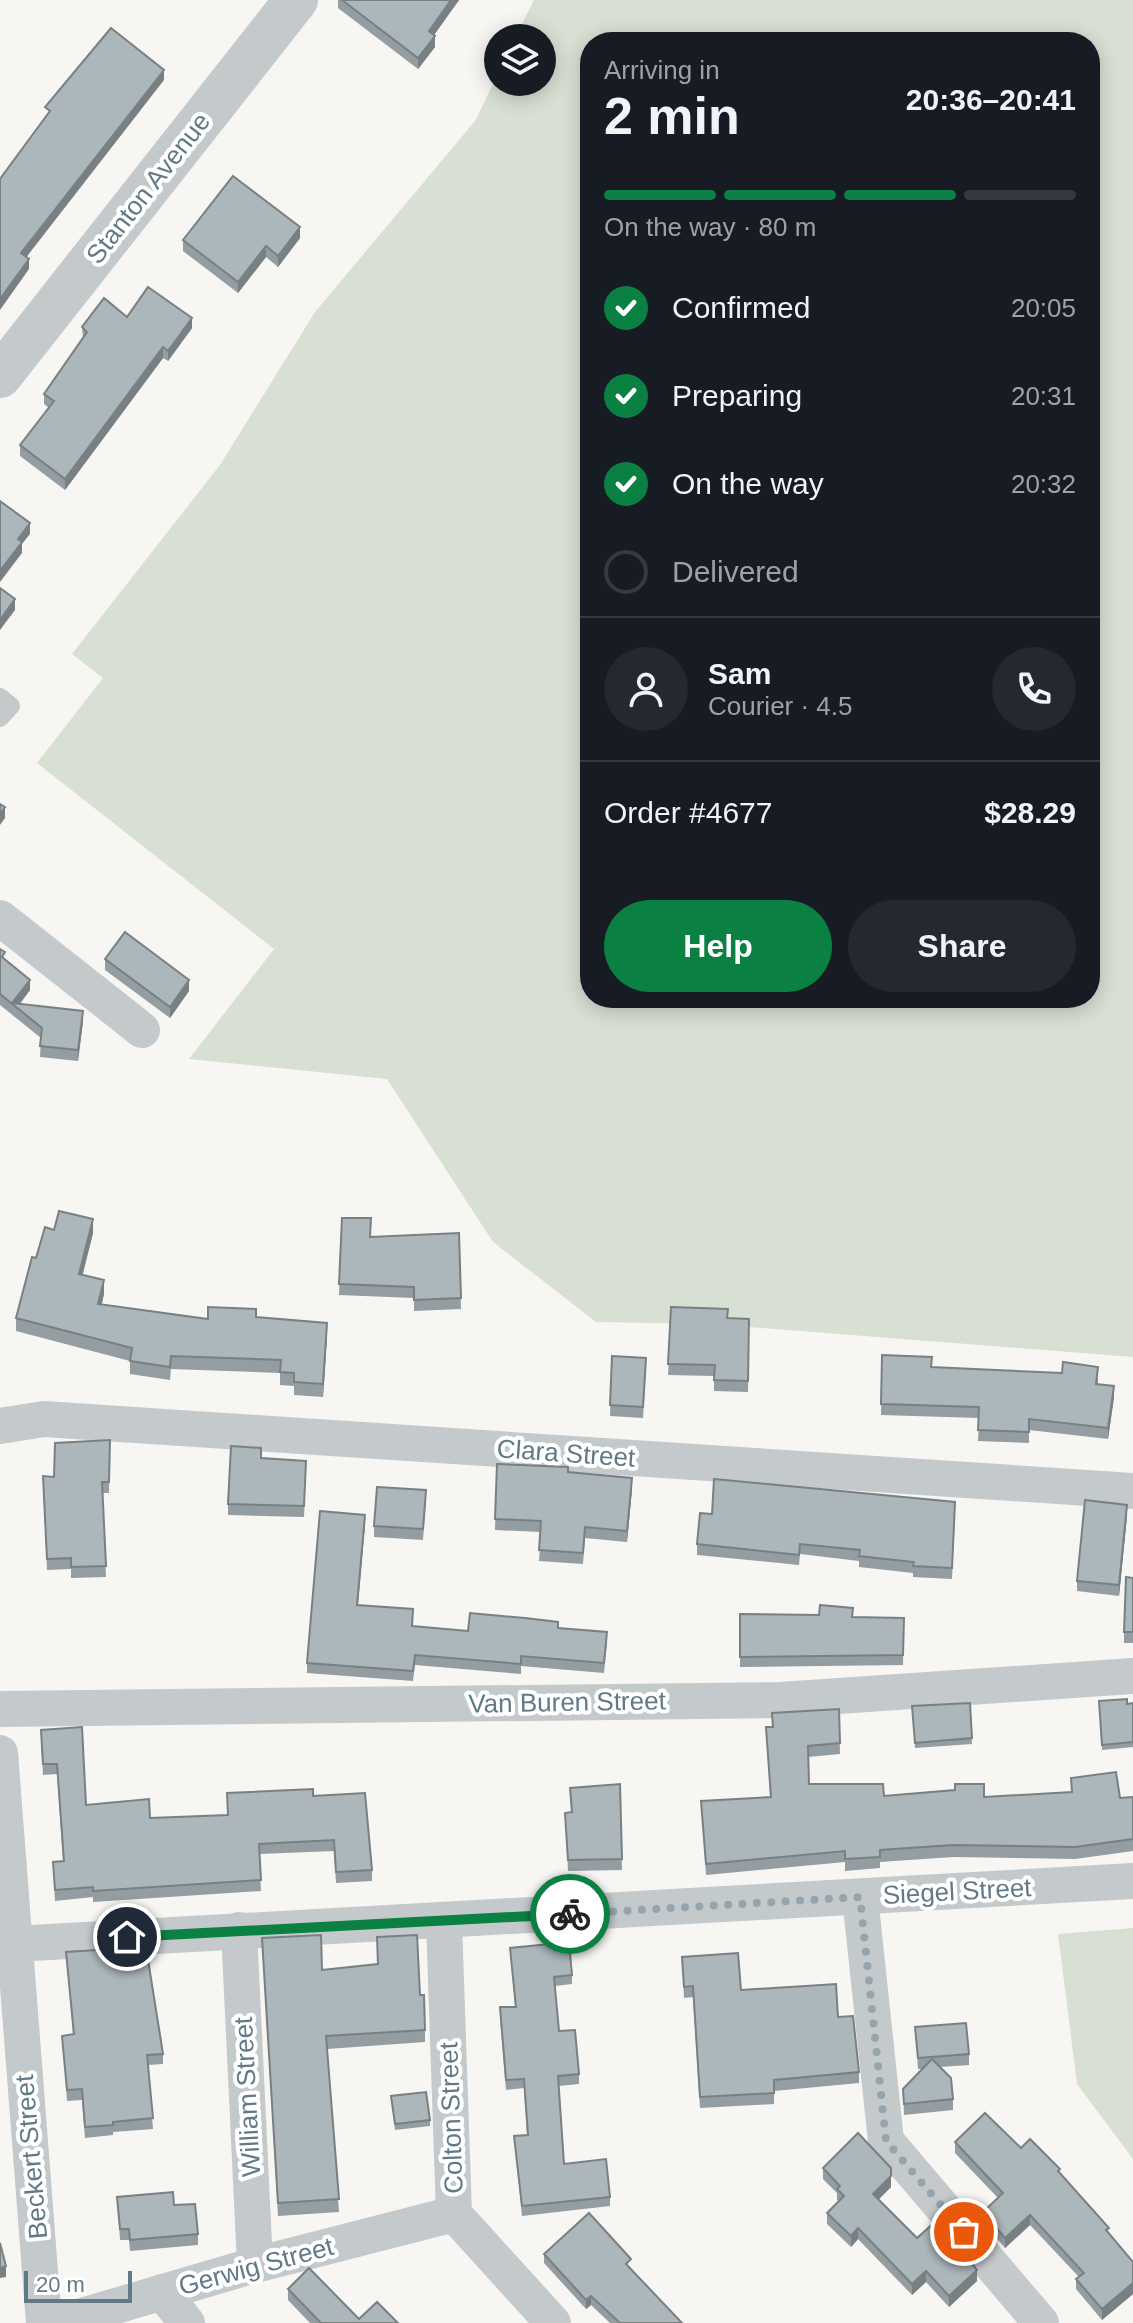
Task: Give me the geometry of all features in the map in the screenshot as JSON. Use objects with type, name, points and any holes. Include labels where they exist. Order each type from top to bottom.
[{"type":"street","name":"Stanton Avenue","points":[[0,376],[296,0]]},
{"type":"street","points":[[0,918],[142,1030]]},
{"type":"street","name":"Clara Street","points":[[0,1426],[44,1419],[1133,1491]]},
{"type":"street","name":"Van Buren Street","points":[[0,1709],[780,1700],[1133,1676]]},
{"type":"street","name":"Beckert Street","points":[[0,1753],[44,2323]]},
{"type":"street","name":"Siegel Street","points":[[14,1944],[1133,1881]]},
{"type":"street","points":[[860,1897],[886,2141],[1041,2323]]},
{"type":"street","name":"Colton Street","points":[[444,1922],[454,2214],[553,2323]]},
{"type":"street","name":"William Street","points":[[239,1930],[255,2265]]},
{"type":"street","name":"Gerwig Street","points":[[58,2323],[255,2265],[454,2214]]},
{"type":"street","points":[[162,2292],[187,2323]]},
{"type":"lane","points":[[0,697],[11,706],[0,718]]},
{"type":"shaded area","points":[[534,0],[1133,0],[1133,1357],[711,1324],[596,1322],[493,1242],[387,1079],[189,1059],[274,949],[37,763],[103,678],[72,654],[220,465],[315,312],[475,121],[487,96],[556,96],[556,24],[522,24]]},
{"type":"shaded area","points":[[1133,1928],[1133,2159],[1077,2084],[1058,1934]]},
{"type":"building","points":[[342,0],[451,0],[429,31],[435,36],[418,58]]},
{"type":"building","points":[[111,28],[164,70],[21,253],[29,259],[0,299],[0,179],[50,111],[45,107]]},
{"type":"building","points":[[233,176],[300,227],[278,256],[266,246],[238,282],[183,240]]},
{"type":"building","points":[[148,287],[192,318],[168,351],[163,347],[65,479],[20,445],[54,401],[44,394],[87,332],[82,327],[104,298],[127,317]]},
{"type":"building","points":[[0,501],[30,523],[18,539],[22,542],[0,571]]},
{"type":"building","points":[[0,588],[15,599],[0,620]]},
{"type":"building","points":[[125,932],[189,980],[170,1007],[105,959]]},
{"type":"building","points":[[0,949],[5,952],[2,957],[30,980],[12,1003],[83,1011],[78,1050],[40,1046],[42,1028],[0,994]]},
{"type":"building","points":[[59,1211],[93,1219],[79,1274],[104,1280],[98,1304],[208,1319],[208,1307],[256,1309],[256,1317],[327,1323],[323,1384],[294,1382],[294,1373],[280,1372],[281,1360],[171,1356],[170,1367],[130,1361],[132,1348],[16,1318],[32,1257],[36,1258],[45,1227],[54,1230]]},
{"type":"building","points":[[342,1218],[371,1218],[370,1237],[459,1233],[461,1298],[414,1300],[414,1287],[339,1284]]},
{"type":"building","points":[[671,1307],[728,1309],[727,1318],[749,1319],[748,1381],[714,1380],[715,1365],[668,1364]]},
{"type":"building","points":[[882,1355],[932,1357],[931,1367],[1062,1373],[1063,1362],[1098,1367],[1096,1384],[1114,1386],[1108,1428],[1029,1419],[1029,1432],[978,1430],[979,1407],[881,1404]]},
{"type":"building","points":[[612,1356],[646,1358],[643,1407],[610,1405]]},
{"type":"building","points":[[110,1440],[109,1482],[102,1482],[106,1566],[71,1567],[71,1558],[47,1559],[43,1476],[54,1477],[55,1443]]},
{"type":"building","points":[[231,1446],[261,1448],[261,1458],[306,1461],[304,1506],[228,1504]]},
{"type":"building","points":[[497,1464],[568,1467],[568,1472],[632,1478],[627,1531],[585,1527],[583,1553],[539,1550],[541,1521],[495,1519]]},
{"type":"building","points":[[714,1479],[955,1502],[952,1568],[913,1566],[914,1562],[859,1556],[860,1550],[800,1544],[799,1555],[697,1544],[700,1513],[712,1514]]},
{"type":"building","points":[[377,1487],[426,1490],[423,1529],[374,1526]]},
{"type":"building","points":[[1085,1500],[1127,1505],[1119,1585],[1077,1581]]},
{"type":"building","points":[[320,1511],[365,1515],[357,1605],[413,1609],[412,1626],[468,1631],[470,1613],[558,1622],[558,1628],[607,1632],[604,1663],[521,1656],[521,1664],[415,1655],[413,1671],[307,1663]]},
{"type":"building","points":[[1126,1577],[1133,1578],[1133,1632],[1124,1632]]},
{"type":"building","points":[[820,1605],[853,1608],[852,1617],[904,1618],[903,1655],[740,1657],[740,1614],[819,1615]]},
{"type":"building","points":[[1127,1699],[1127,1704],[1133,1703],[1133,1742],[1102,1745],[1099,1701]]},
{"type":"building","points":[[970,1703],[972,1738],[915,1743],[912,1706]]},
{"type":"building","points":[[839,1709],[840,1743],[808,1746],[809,1784],[883,1784],[884,1796],[955,1790],[955,1784],[984,1784],[984,1797],[1072,1792],[1071,1778],[1116,1772],[1120,1798],[1133,1797],[1133,1839],[1075,1847],[953,1845],[880,1850],[880,1857],[845,1859],[845,1851],[706,1864],[701,1801],[771,1797],[766,1727],[773,1727],[772,1713]]},
{"type":"building","points":[[82,1727],[86,1805],[149,1799],[150,1818],[228,1815],[227,1793],[313,1789],[313,1796],[365,1793],[372,1870],[336,1872],[334,1840],[259,1844],[261,1880],[93,1891],[93,1887],[55,1890],[53,1862],[64,1861],[57,1764],[43,1764],[41,1730]]},
{"type":"building","points":[[620,1784],[622,1859],[568,1860],[565,1813],[572,1812],[570,1788]]},
{"type":"building","points":[[321,1935],[322,1970],[378,1964],[377,1937],[417,1935],[425,2030],[326,2036],[339,2199],[278,2203],[262,1938]]},
{"type":"building","points":[[569,1942],[572,1975],[554,1977],[559,2031],[575,2030],[579,2074],[558,2076],[564,2164],[606,2159],[610,2197],[522,2206],[514,2136],[528,2135],[524,2079],[506,2080],[500,2007],[516,2007],[510,1948]]},
{"type":"building","points":[[146,1947],[163,2054],[147,2055],[153,2118],[85,2127],[82,2089],[67,2090],[62,2036],[74,2034],[66,1952]]},
{"type":"building","points":[[738,1953],[741,1990],[836,1984],[838,2017],[853,2016],[859,2072],[774,2080],[774,2093],[700,2097],[693,1986],[684,1987],[682,1957]]},
{"type":"building","points":[[966,2023],[969,2054],[918,2058],[915,2027]]},
{"type":"building","points":[[932,2059],[951,2078],[953,2099],[904,2104],[903,2089]]},
{"type":"building","points":[[426,2092],[430,2120],[395,2124],[391,2096]]},
{"type":"building","points":[[985,2113],[1021,2148],[1030,2139],[1060,2169],[1058,2171],[1109,2228],[1106,2230],[1133,2262],[1133,2283],[1102,2309],[1076,2279],[1084,2273],[1030,2215],[1005,2238],[983,2212],[1003,2193],[955,2142]]},
{"type":"building","points":[[858,2133],[891,2168],[891,2176],[873,2194],[917,2238],[936,2221],[977,2270],[949,2296],[926,2271],[912,2284],[858,2228],[851,2236],[827,2213],[844,2196],[837,2189],[840,2186],[823,2168]]},
{"type":"building","points":[[173,2192],[174,2205],[195,2204],[198,2234],[130,2240],[129,2229],[120,2229],[117,2197]]},
{"type":"building","points":[[589,2213],[631,2259],[626,2264],[682,2323],[620,2323],[591,2296],[586,2300],[544,2254]]},
{"type":"building","points":[[0,2243],[6,2266],[0,2268]]},
{"type":"building","points":[[309,2268],[359,2319],[377,2302],[398,2323],[321,2323],[288,2289]]},
{"type":"way so far","points":[[570,1914],[860,1897],[886,2141],[964,2232]]},
{"type":"route","points":[[127,1937],[570,1914]]}]
